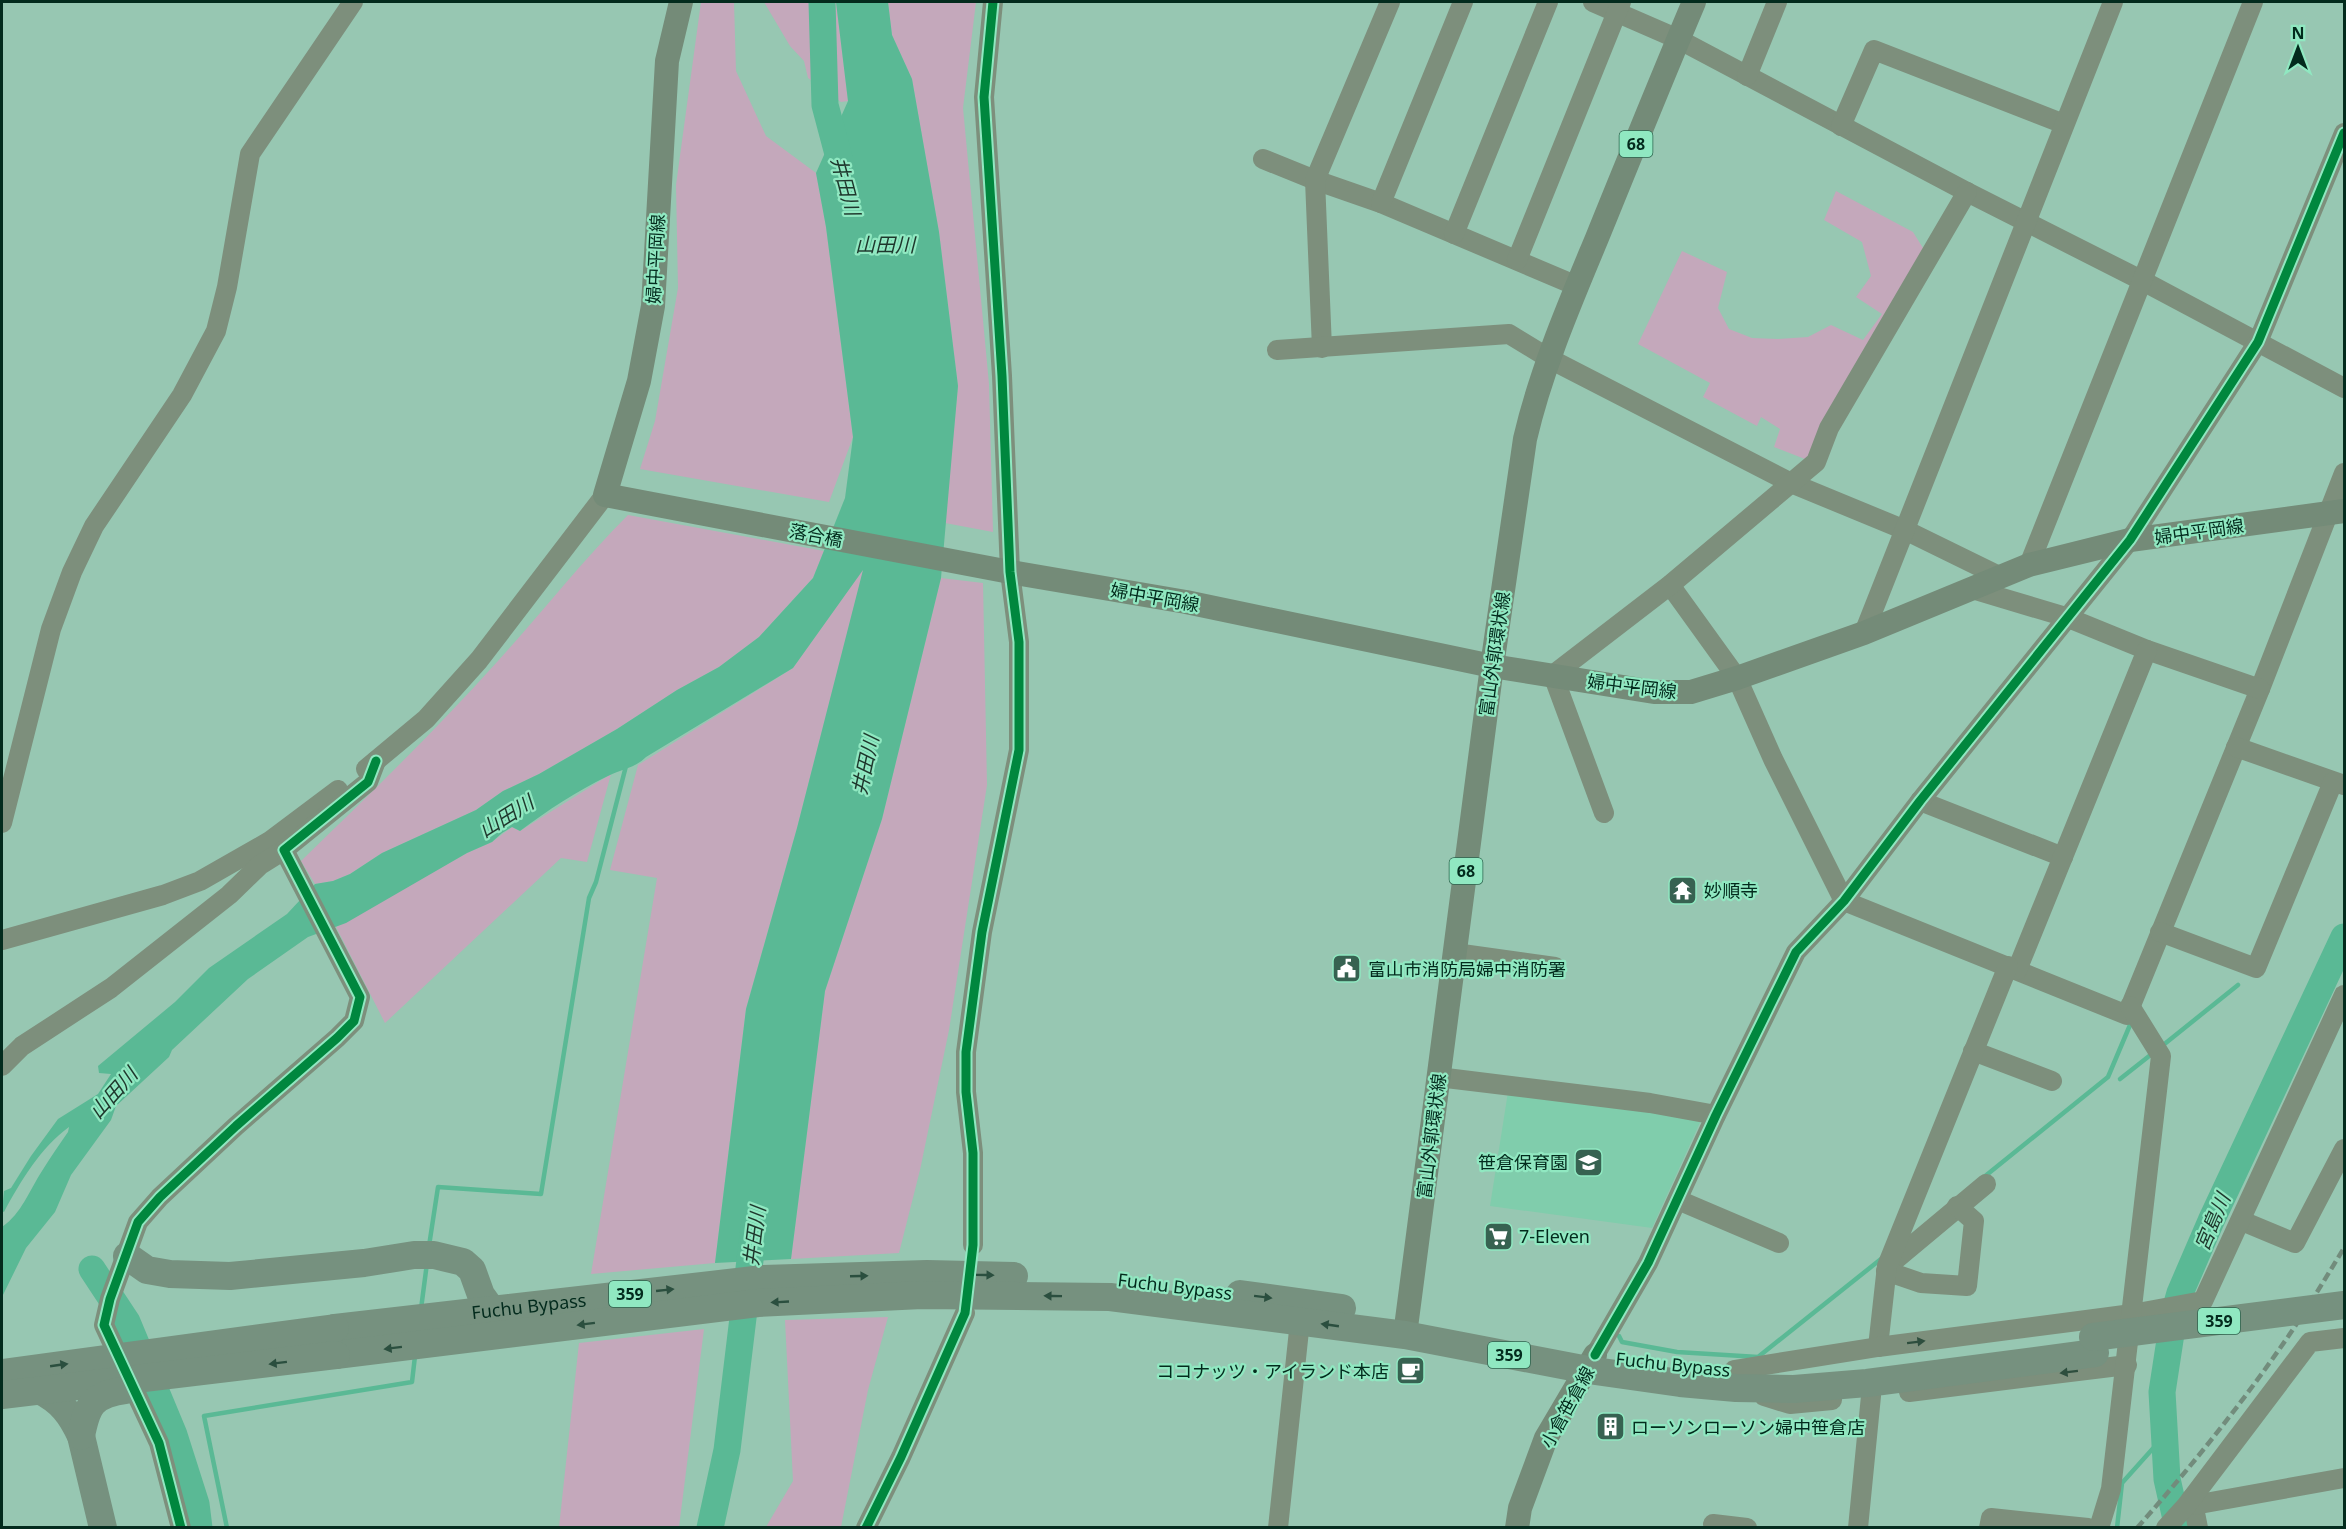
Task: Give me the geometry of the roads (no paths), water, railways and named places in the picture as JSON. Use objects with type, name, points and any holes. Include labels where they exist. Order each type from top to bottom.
[{"type":"highway","points":[[123,1264],[170,1274],[230,1276],[364,1263],[414,1255],[434,1255],[463,1262],[472,1270],[481,1294],[492,1309]]},
{"type":"highway","points":[[335,1328],[387,1315],[440,1308],[453,1301],[461,1290],[463,1280],[453,1267],[434,1255]]},
{"type":"highway","name":"Fuchu Bypass","points":[[2,1373],[335,1328],[763,1279],[924,1284],[1110,1297],[1300,1321],[1407,1327]]},
{"type":"highway","name":"Fuchu Bypass","points":[[2,1395],[924,1284],[1112,1279],[1298,1301],[1407,1327],[1592,1362],[1683,1367],[1735,1379],[2344,1323]]},
{"type":"highway","name":"Fuchu Bypass","points":[[2094,1345],[2344,1305]]},
{"type":"highway","points":[[81,1436],[90,1405],[102,1395],[184,1382],[227,1369]]},
{"type":"highway","points":[[39,1390],[61,1404],[71,1415],[81,1436],[103,1527]]},
{"type":"main road","name":"婦中平岡線","points":[[613,497],[653,306],[667,61],[681,2]]},
{"type":"main road","name":"富山外郭環状線","points":[[1407,1327],[1492,666],[1531,412],[1577,286],[1694,2]]},
{"type":"main road","name":"落合橋","points":[[613,497],[1010,572]]},
{"type":"main road","name":"婦中平岡線","points":[[1010,572],[1185,602],[1492,666],[1654,692],[1691,692],[1864,633],[2029,566],[2130,540],[2337,512]]},
{"type":"main road","name":"小倉笹倉線","points":[[1516,1527],[1520,1508],[1546,1438],[1592,1362]]},
{"type":"street","points":[[2,823],[51,629],[72,572],[94,526],[182,395],[216,331],[227,287],[250,154],[353,2]]},
{"type":"street","points":[[974,1245],[974,1153],[966,1092],[966,1052],[982,932],[1019,750],[1019,642],[1010,572],[1002,376],[984,97],[993,2]]},
{"type":"street","points":[[1322,348],[1315,180],[1390,2]]},
{"type":"street","points":[[1381,203],[1463,2]]},
{"type":"street","points":[[1454,234],[1548,2]]},
{"type":"street","points":[[1593,2],[1619,7],[1841,126],[2141,280],[2344,388]]},
{"type":"street","points":[[1747,76],[1777,2]]},
{"type":"street","points":[[1864,633],[2113,2]]},
{"type":"street","points":[[2029,566],[2253,2]]},
{"type":"street","points":[[1517,260],[1619,7]]},
{"type":"street","points":[[1841,126],[1875,50],[2064,124]]},
{"type":"street","points":[[1592,1362],[1648,1263],[1716,1115],[1796,952],[1844,901],[1920,801],[2130,540],[2258,342],[2344,133]]},
{"type":"street","points":[[1263,159],[1381,203],[1577,286]]},
{"type":"street","points":[[1604,813],[1553,675],[1670,585],[1816,462],[1828,428],[1967,192]]},
{"type":"street","points":[[1277,350],[1509,334],[1550,359],[1791,483],[1905,530],[2001,577]]},
{"type":"street","points":[[1670,585],[1737,678],[1773,759],[1844,901],[2127,1015],[2260,689],[2337,512],[2344,473]]},
{"type":"street","points":[[2,940],[163,895],[200,881],[270,841],[376,761],[426,719],[479,660],[613,497]]},
{"type":"street","points":[[1972,589],[2066,617],[2147,650],[2260,689]]},
{"type":"street","points":[[1878,1347],[1887,1269],[1973,1051],[2063,857],[2147,650]]},
{"type":"street","points":[[2160,932],[2256,968],[2339,784],[2236,747]]},
{"type":"street","points":[[2,1066],[22,1046],[111,988],[229,895],[260,865],[286,853],[368,782],[376,761]]},
{"type":"street","points":[[1920,801],[2063,857]]},
{"type":"street","points":[[181,1527],[159,1443],[104,1325],[138,1222],[160,1197],[236,1126],[354,1021],[360,998],[286,853]]},
{"type":"street","points":[[1455,953],[1555,967]]},
{"type":"street","points":[[1735,1379],[1878,1347],[2133,1314],[2203,1301],[2242,1221],[2344,995]]},
{"type":"street","points":[[2099,1527],[2111,1489],[2161,1056],[2130,1006]]},
{"type":"street","points":[[1973,1051],[2052,1081]]},
{"type":"street","points":[[1438,1077],[1650,1103],[1716,1115]]},
{"type":"street","points":[[2242,1221],[2295,1243],[2344,1149]]},
{"type":"street","points":[[1887,1269],[1957,1206],[1986,1184]]},
{"type":"street","points":[[1678,1200],[1779,1243]]},
{"type":"street","points":[[1887,1269],[1921,1283],[1966,1286],[1974,1221],[1957,1206]]},
{"type":"street","points":[[866,1527],[901,1457],[964,1313]]},
{"type":"street","points":[[1278,1527],[1300,1321]]},
{"type":"street","points":[[2168,1525],[2191,1503],[2310,1342],[2344,1338]]},
{"type":"street","points":[[1735,1379],[1790,1404],[2127,1365]]},
{"type":"street","points":[[1858,1527],[1871,1396]]},
{"type":"street","points":[[2191,1503],[2344,1478]]},
{"type":"street","points":[[2191,1503],[2198,1527]]},
{"type":"street","points":[[1989,1527],[1991,1518],[2088,1527]]},
{"type":"street","points":[[1713,1524],[1747,1527]]},
{"type":"water","name":"山田川","points":[[836,2],[888,2],[892,35],[912,79],[939,232],[958,386],[941,578],[882,819],[825,991],[791,1259],[715,1263],[746,1009],[797,828],[863,570],[793,668],[637,764],[574,794],[520,831],[512,827],[492,842],[467,853],[346,923],[308,937],[248,979],[116,1106],[111,1120],[71,1175],[55,1212],[26,1248],[2,1297],[2,1227],[20,1208],[69,1127],[40,1155],[4,1212],[2,1211],[4,1191],[11,1188],[58,1119],[98,1094],[111,1074],[99,1073],[98,1066],[175,1002],[209,968],[287,914],[315,884],[333,881],[350,874],[382,853],[476,810],[503,791],[539,774],[719,667],[759,637],[813,578],[845,498],[853,437],[826,227],[816,173],[848,101]]},
{"type":"waterway","name":"井田川","points":[[822,2],[825,105],[842,169]]},
{"type":"waterway","points":[[429,1246],[438,1187],[541,1194],[589,898],[596,882],[626,766]]},
{"type":"waterway","name":"宮島川","points":[[2178,1528],[2167,1479],[2162,1392],[2174,1314],[2180,1293],[2211,1221],[2344,937]]},
{"type":"waterway","points":[[2162,1046],[2238,985]]},
{"type":"waterway","points":[[1984,1177],[2108,1077],[2130,1025]]},
{"type":"waterway","points":[[2120,1079],[2153,1053]]},
{"type":"waterway","name":"井田川","points":[[710,1528],[727,1450],[754,1227]]},
{"type":"waterway","points":[[1619,1336],[1622,1342],[1677,1352],[1758,1357],[1881,1259]]},
{"type":"waterway","points":[[421,1309],[427,1263]]},
{"type":"waterway","name":"山田川","points":[[92,1269],[127,1322],[174,1435],[196,1504],[199,1528]]},
{"type":"waterway","points":[[227,1528],[204,1416],[412,1382],[415,1356]]},
{"type":"waterway","points":[[2117,1528],[2122,1483],[2165,1435]]},
{"type":"railway","points":[[2137,1528],[2195,1460],[2250,1389],[2293,1330],[2344,1248]]},
{"type":"place","name":"妙順寺","points":[[1683,890]]},
{"type":"place","name":"富山市消防局婦中消防署","points":[[1347,969]]},
{"type":"place","name":"笹倉保育園","points":[[1589,1162]]},
{"type":"place","name":"7-Eleven","points":[[1498,1236]]},
{"type":"place","name":"ココナッツ・アイランド本店","points":[[1410,1371]]},
{"type":"place","name":"ローソンローソン婦中笹倉店","points":[[1610,1427]]}]
